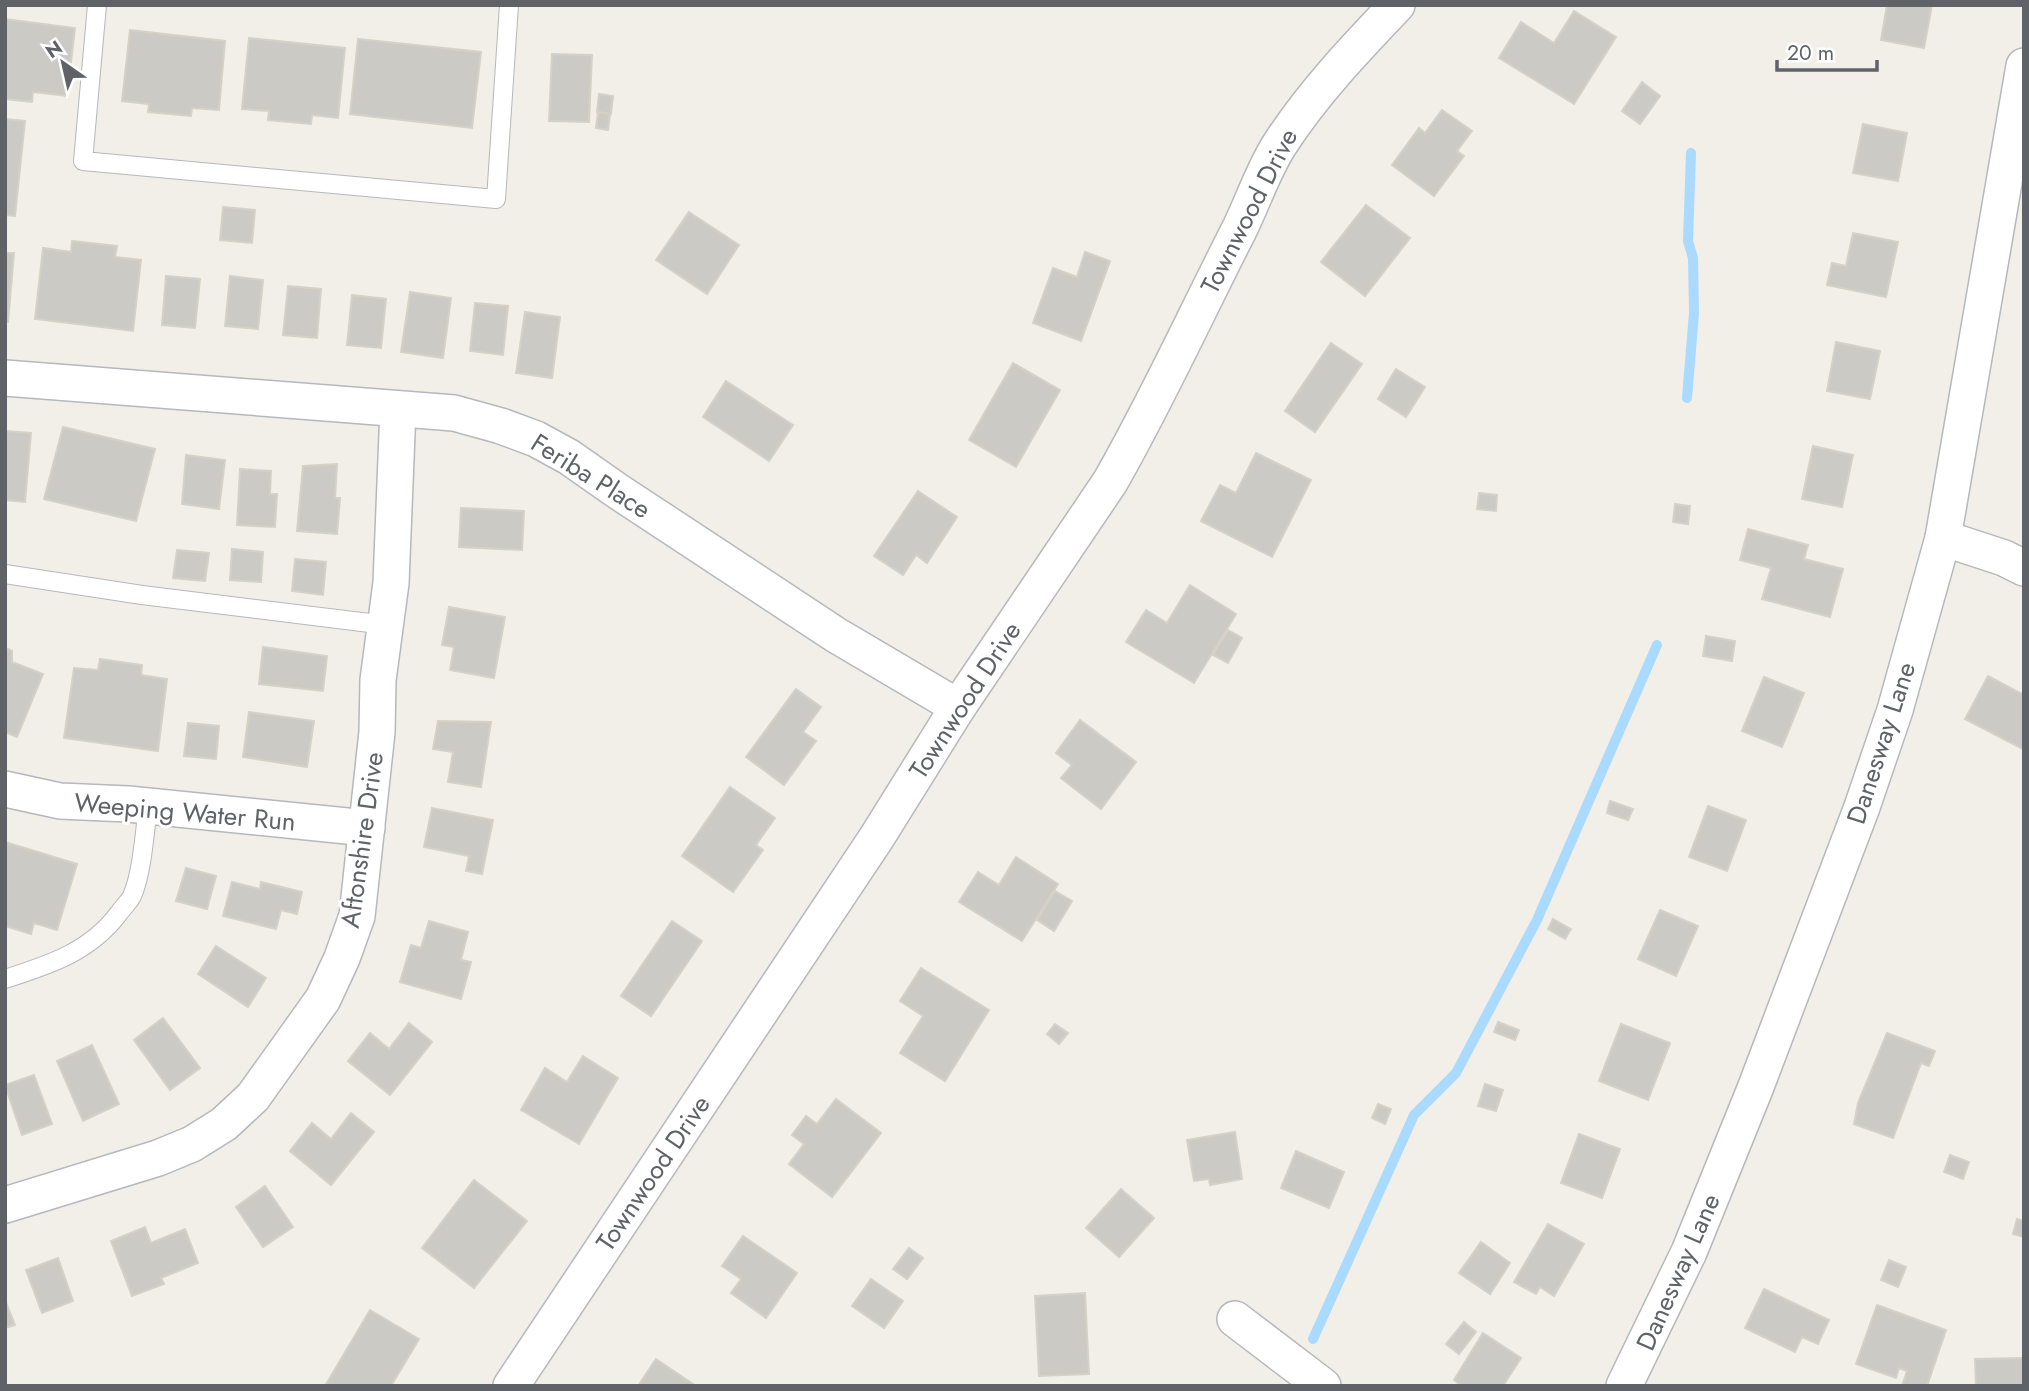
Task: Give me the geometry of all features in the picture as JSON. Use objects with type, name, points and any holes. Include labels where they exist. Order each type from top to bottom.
[{"type":"street","name":"Townwood Drive","points":[[511,1386],[877,837],[958,707],[1121,463],[1244,220],[1278,146],[1304,109],[1355,48],[1396,5]]},
{"type":"street","name":"Danesway Lane","points":[[1634,1382],[1755,1089],[1857,820],[1895,710],[1943,538],[2024,66]]},
{"type":"street","name":"Feriba Place","points":[[5,378],[454,413],[501,426],[536,439],[569,457],[836,635],[958,707]]},
{"type":"street","name":"Aftonshire Drive","points":[[5,1205],[158,1158],[192,1144],[224,1124],[253,1097],[323,999],[357,916],[391,583],[398,409]]},
{"type":"street","points":[[1943,538],[2004,558],[2024,568]]},
{"type":"street","name":"Weeping Water Run","points":[[5,789],[60,801],[148,806],[367,828]]},
{"type":"street","points":[[1234,1319],[1323,1386]]},
{"type":"lane","points":[[97,5],[83,161],[496,199],[509,5]]},
{"type":"lane","points":[[5,574],[386,625]]},
{"type":"lane","points":[[5,979],[56,962],[78,951],[88,945],[114,919],[132,895],[143,849],[148,806]]},
{"type":"building","points":[[1887,5],[1932,5],[1924,48],[1881,40]]},
{"type":"building","points":[[1574,11],[1616,37],[1574,104],[1499,58],[1521,22],[1554,43]]},
{"type":"building","points":[[5,19],[75,28],[67,96],[33,92],[32,102],[5,99]]},
{"type":"building","points":[[130,30],[225,41],[219,110],[192,108],[191,116],[148,112],[149,104],[122,101]]},
{"type":"building","points":[[249,38],[345,48],[338,118],[312,115],[311,124],[268,120],[269,111],[242,109]]},
{"type":"building","points":[[358,39],[481,52],[472,128],[350,114]]},
{"type":"building","points":[[552,54],[592,55],[589,122],[549,121]]},
{"type":"building","points":[[1642,82],[1660,96],[1640,124],[1622,111]]},
{"type":"building","points":[[599,94],[613,96],[611,114],[597,112]]},
{"type":"building","points":[[1442,110],[1472,131],[1457,151],[1464,156],[1434,196],[1392,165],[1419,128],[1425,133]]},
{"type":"building","points":[[598,112],[610,114],[608,130],[596,128]]},
{"type":"building","points":[[5,119],[25,121],[15,216],[5,215]]},
{"type":"building","points":[[1863,124],[1907,133],[1898,181],[1853,173]]},
{"type":"building","points":[[1366,205],[1410,238],[1365,296],[1321,262]]},
{"type":"building","points":[[223,207],[255,210],[252,243],[220,240]]},
{"type":"building","points":[[689,212],[739,245],[707,294],[656,260]]},
{"type":"building","points":[[1853,233],[1898,242],[1886,297],[1827,285],[1832,263],[1846,266]]},
{"type":"building","points":[[72,241],[117,246],[115,257],[141,260],[133,331],[35,319],[43,248],[71,252]]},
{"type":"building","points":[[1085,252],[1110,261],[1081,341],[1033,323],[1053,268],[1077,277]]},
{"type":"building","points":[[5,253],[14,253],[8,322],[5,322]]},
{"type":"building","points":[[166,276],[200,279],[195,328],[162,325]]},
{"type":"building","points":[[230,276],[263,280],[258,329],[225,326]]},
{"type":"building","points":[[288,286],[321,289],[317,338],[283,335]]},
{"type":"building","points":[[410,292],[451,298],[443,358],[401,352]]},
{"type":"building","points":[[352,295],[386,299],[381,348],[347,345]]},
{"type":"building","points":[[475,303],[508,306],[503,355],[470,351]]},
{"type":"building","points":[[525,312],[560,317],[552,378],[516,373]]},
{"type":"building","points":[[1836,342],[1880,351],[1870,399],[1827,391]]},
{"type":"building","points":[[1331,343],[1362,364],[1315,432],[1285,411]]},
{"type":"building","points":[[1013,363],[1060,390],[1016,467],[969,440]]},
{"type":"building","points":[[1396,369],[1425,387],[1406,417],[1378,399]]},
{"type":"building","points":[[726,381],[793,425],[769,461],[703,417]]},
{"type":"building","points":[[63,427],[155,449],[136,521],[44,499]]},
{"type":"building","points":[[5,431],[31,433],[25,502],[5,500]]},
{"type":"building","points":[[1813,446],[1853,455],[1842,507],[1802,499]]},
{"type":"building","points":[[1256,453],[1311,480],[1272,557],[1201,521],[1220,485],[1236,493]]},
{"type":"building","points":[[186,455],[225,460],[219,509],[182,504]]},
{"type":"building","points":[[337,464],[335,498],[340,498],[337,534],[297,531],[303,466]]},
{"type":"building","points":[[240,469],[271,471],[270,494],[277,494],[275,527],[237,525]]},
{"type":"building","points":[[918,491],[957,517],[927,563],[916,555],[903,575],[874,556]]},
{"type":"building","points":[[1479,493],[1497,495],[1496,511],[1477,509]]},
{"type":"building","points":[[1675,504],[1690,506],[1688,524],[1673,522]]},
{"type":"building","points":[[461,508],[524,511],[522,550],[459,547]]},
{"type":"building","points":[[1748,529],[1808,545],[1804,559],[1843,569],[1830,617],[1762,599],[1771,568],[1740,560]]},
{"type":"building","points":[[232,549],[263,552],[261,582],[230,580]]},
{"type":"building","points":[[177,550],[209,553],[205,581],[173,578]]},
{"type":"building","points":[[295,559],[326,562],[323,595],[292,591]]},
{"type":"building","points":[[1190,585],[1236,614],[1194,683],[1126,642],[1146,610],[1167,623]]},
{"type":"building","points":[[449,607],[505,617],[494,678],[450,670],[454,647],[442,645]]},
{"type":"building","points":[[1228,630],[1242,638],[1228,663],[1213,655]]},
{"type":"building","points":[[1706,636],[1735,641],[1732,661],[1703,656]]},
{"type":"building","points":[[263,647],[327,656],[323,691],[259,684]]},
{"type":"building","points":[[5,648],[12,651],[12,662],[43,674],[17,737],[5,732]]},
{"type":"building","points":[[100,659],[142,665],[141,675],[167,679],[158,751],[64,738],[74,668],[98,670]]},
{"type":"building","points":[[1988,676],[2024,695],[2023,749],[1965,719]]},
{"type":"building","points":[[1764,677],[1804,693],[1782,747],[1742,731]]},
{"type":"building","points":[[796,689],[821,707],[803,732],[816,741],[784,785],[746,757]]},
{"type":"building","points":[[249,712],[314,721],[307,767],[243,757]]},
{"type":"building","points":[[1080,720],[1136,762],[1101,809],[1061,778],[1072,765],[1056,753]]},
{"type":"building","points":[[438,721],[491,722],[481,787],[448,782],[453,752],[433,749]]},
{"type":"building","points":[[188,723],[219,726],[216,759],[184,756]]},
{"type":"building","points":[[730,787],[775,818],[756,845],[763,850],[733,892],[682,856]]},
{"type":"building","points":[[1610,801],[1633,809],[1628,820],[1607,813]]},
{"type":"building","points":[[1708,806],[1746,820],[1727,871],[1689,857]]},
{"type":"building","points":[[432,808],[493,820],[482,874],[466,871],[469,856],[424,847]]},
{"type":"building","points":[[5,842],[77,864],[57,930],[34,923],[31,934],[5,926]]},
{"type":"building","points":[[1016,857],[1058,884],[1022,941],[959,902],[978,872],[999,885]]},
{"type":"building","points":[[186,868],[216,876],[207,909],[176,901]]},
{"type":"building","points":[[232,882],[260,889],[261,882],[302,892],[297,914],[281,910],[276,929],[223,916]]},
{"type":"building","points":[[1055,891],[1072,901],[1054,931],[1037,920]]},
{"type":"building","points":[[1660,910],[1698,926],[1676,976],[1638,959]]},
{"type":"building","points":[[1553,919],[1571,929],[1565,939],[1548,929]]},
{"type":"building","points":[[429,921],[468,932],[461,960],[471,962],[461,999],[400,982],[411,945],[421,948]]},
{"type":"building","points":[[672,921],[702,941],[651,1016],[621,996]]},
{"type":"building","points":[[216,946],[266,978],[248,1007],[198,974]]},
{"type":"building","points":[[921,968],[989,1010],[945,1081],[900,1053],[923,1016],[900,1001]]},
{"type":"building","points":[[163,1018],[200,1068],[170,1090],[134,1040]]},
{"type":"building","points":[[1498,1022],[1519,1030],[1515,1040],[1494,1032]]},
{"type":"building","points":[[409,1023],[432,1042],[390,1095],[348,1061],[370,1033],[389,1049]]},
{"type":"building","points":[[1055,1024],[1068,1033],[1059,1044],[1047,1034]]},
{"type":"building","points":[[1621,1024],[1670,1043],[1648,1100],[1599,1081]]},
{"type":"building","points":[[1887,1033],[1935,1051],[1929,1066],[1921,1063],[1893,1138],[1854,1124],[1858,1103]]},
{"type":"building","points":[[92,1045],[119,1104],[83,1121],[57,1061]]},
{"type":"building","points":[[583,1056],[618,1078],[579,1144],[521,1110],[545,1068],[567,1082]]},
{"type":"building","points":[[34,1075],[52,1124],[22,1135],[5,1085]]},
{"type":"building","points":[[1485,1084],[1503,1090],[1496,1111],[1478,1106]]},
{"type":"building","points":[[836,1099],[881,1133],[832,1197],[789,1164],[804,1144],[792,1135],[806,1116],[817,1124]]},
{"type":"building","points":[[1378,1104],[1391,1109],[1385,1124],[1372,1118]]},
{"type":"building","points":[[351,1113],[374,1132],[331,1185],[290,1151],[312,1123],[331,1139]]},
{"type":"building","points":[[1235,1132],[1242,1179],[1210,1185],[1209,1179],[1194,1181],[1187,1140]]},
{"type":"building","points":[[1579,1134],[1620,1149],[1602,1198],[1561,1183]]},
{"type":"building","points":[[1296,1151],[1344,1172],[1329,1208],[1281,1188]]},
{"type":"building","points":[[1950,1155],[1969,1162],[1963,1179],[1944,1172]]},
{"type":"building","points":[[474,1180],[527,1221],[474,1288],[422,1248]]},
{"type":"building","points":[[265,1186],[293,1227],[263,1247],[236,1207]]},
{"type":"building","points":[[1121,1189],[1154,1218],[1119,1257],[1086,1228]]},
{"type":"building","points":[[2017,1219],[2024,1221],[2024,1237],[2013,1234]]},
{"type":"building","points":[[1548,1224],[1584,1244],[1554,1296],[1540,1287],[1536,1294],[1514,1282]]},
{"type":"building","points":[[145,1227],[151,1243],[185,1229],[198,1263],[161,1278],[164,1284],[132,1296],[111,1241]]},
{"type":"building","points":[[743,1236],[797,1273],[766,1318],[731,1293],[741,1279],[722,1266]]},
{"type":"building","points":[[1481,1242],[1510,1263],[1490,1294],[1459,1273]]},
{"type":"building","points":[[909,1248],[923,1258],[907,1279],[893,1269]]},
{"type":"building","points":[[58,1258],[73,1301],[42,1313],[26,1270]]},
{"type":"building","points":[[1889,1260],[1906,1267],[1898,1287],[1881,1280]]},
{"type":"building","points":[[871,1279],[903,1301],[884,1328],[852,1306]]},
{"type":"building","points":[[1764,1289],[1829,1320],[1818,1344],[1802,1337],[1795,1352],[1745,1328]]},
{"type":"building","points":[[1085,1293],[1089,1374],[1039,1376],[1035,1296]]},
{"type":"building","points":[[5,1300],[15,1325],[5,1328]]},
{"type":"building","points":[[1877,1305],[1946,1330],[1927,1386],[1902,1386],[1907,1371],[1899,1368],[1896,1378],[1856,1364]]},
{"type":"building","points":[[370,1310],[419,1339],[391,1386],[325,1386]]},
{"type":"building","points":[[1464,1322],[1476,1332],[1459,1354],[1446,1344]]},
{"type":"building","points":[[1483,1333],[1521,1358],[1503,1386],[1462,1386],[1454,1380]]},
{"type":"building","points":[[2024,1358],[2024,1386],[1976,1386],[1975,1359]]},
{"type":"building","points":[[656,1359],[696,1386],[638,1386]]},
{"type":"waterway","points":[[1687,398],[1694,313],[1693,258],[1688,241],[1691,153]]},
{"type":"waterway","points":[[1313,1339],[1414,1115],[1456,1073],[1537,920],[1657,645]]}]
